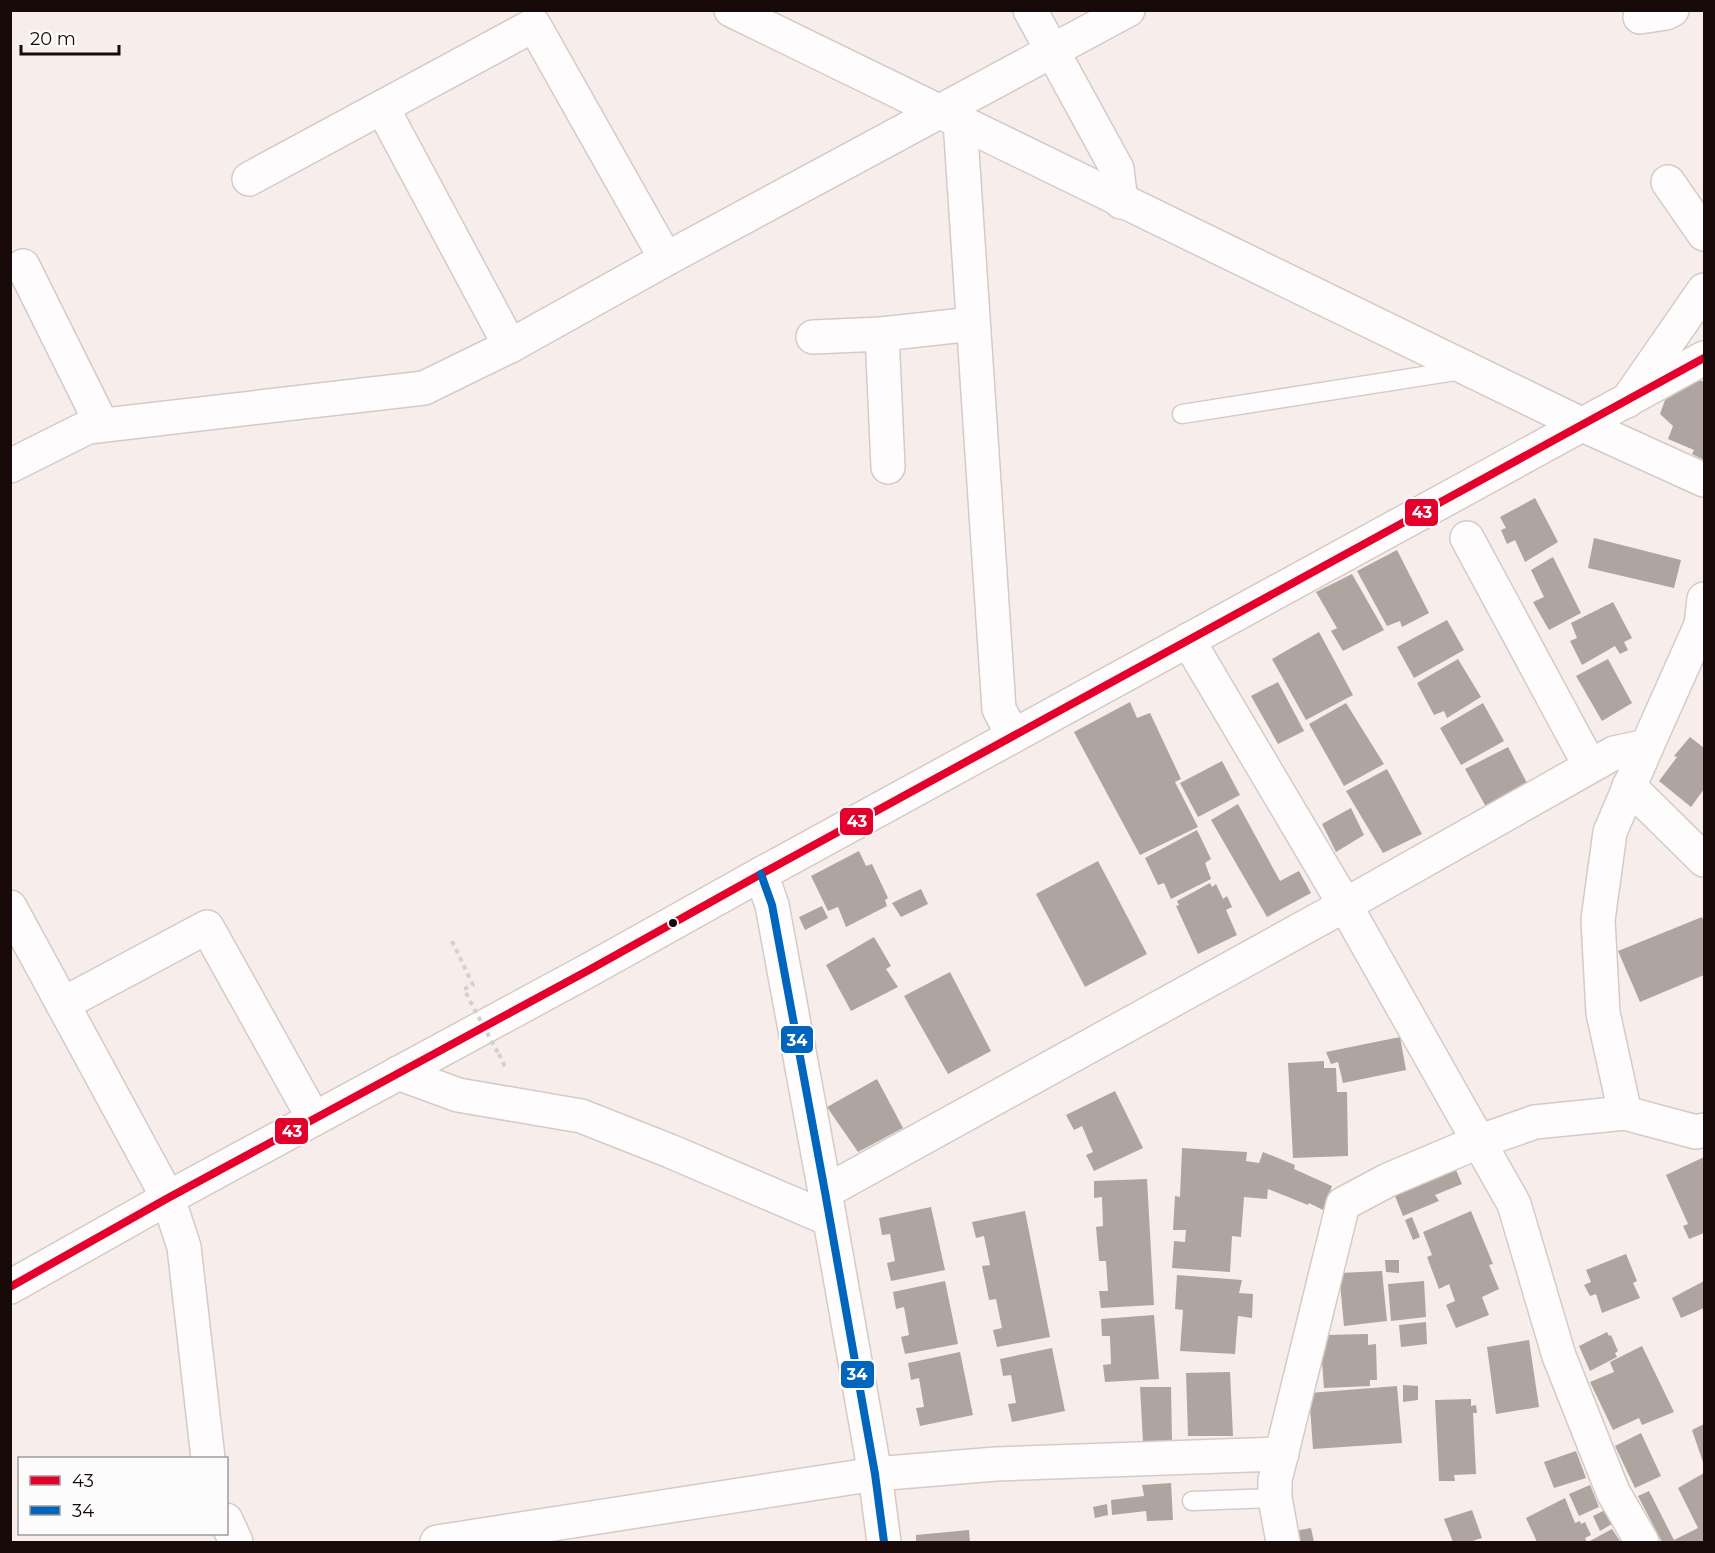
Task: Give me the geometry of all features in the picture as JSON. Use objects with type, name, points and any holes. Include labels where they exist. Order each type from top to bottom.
[{"type":"street","points":[[731,10],[1121,202],[1583,425],[1704,480]]},
{"type":"street","points":[[1030,10],[1117,169],[1121,202]]},
{"type":"street","points":[[10,466],[88,427],[424,388],[510,346],[666,259],[950,117],[1052,51],[1128,10]]},
{"type":"street","points":[[1640,16],[1672,10]]},
{"type":"street","points":[[249,179],[534,26],[666,259]]},
{"type":"street","points":[[382,107],[510,346]]},
{"type":"street","points":[[950,117],[973,324],[999,709],[1013,736]]},
{"type":"street","points":[[1668,182],[1704,234]]},
{"type":"street","points":[[23,266],[102,425]]},
{"type":"street","points":[[1627,401],[1704,290]]},
{"type":"street","points":[[813,337],[882,334],[973,324]]},
{"type":"street","points":[[882,334],[888,467]]},
{"type":"street","points":[[10,1287],[168,1198],[1704,358]]},
{"type":"street","points":[[1467,538],[1590,766]]},
{"type":"street","points":[[1625,1113],[1603,1012],[1598,920],[1610,832],[1701,625],[1704,598]]},
{"type":"street","points":[[1188,640],[1345,905],[1514,1204],[1559,1356],[1613,1492],[1642,1542]]},
{"type":"street","points":[[398,1073],[458,1095],[581,1116],[670,1151],[827,1206],[1345,905],[1590,766],[1614,753],[1647,746]]},
{"type":"street","points":[[1629,786],[1704,860]]},
{"type":"street","points":[[761,874],[772,905],[875,1474],[884,1542]]},
{"type":"street","points":[[10,907],[168,1198],[184,1247],[208,1457]]},
{"type":"street","points":[[63,1004],[207,927],[314,1119]]},
{"type":"street","points":[[1283,1542],[1275,1498],[1275,1480],[1343,1204],[1388,1180],[1478,1142],[1535,1122],[1625,1113],[1695,1132],[1704,1130]]},
{"type":"street","points":[[436,1542],[875,1474],[996,1464],[1282,1454]]},
{"type":"street","points":[[228,1524],[236,1542]]},
{"type":"lane","points":[[1182,414],[1467,369]]},
{"type":"lane","points":[[1192,1501],[1275,1498]]},
{"type":"path","points":[[452,941],[473,985],[464,989],[498,1053]]},
{"type":"building","points":[[1700,380],[1704,382],[1704,460],[1692,454],[1694,450],[1668,439],[1673,426],[1660,414],[1665,400]]},
{"type":"building","points":[[1535,498],[1558,542],[1525,562],[1515,540],[1507,544],[1501,530],[1506,528],[1500,517]]},
{"type":"building","points":[[1594,538],[1681,560],[1674,588],[1588,568]]},
{"type":"building","points":[[1397,550],[1429,613],[1402,627],[1400,621],[1387,626],[1357,571]]},
{"type":"building","points":[[1553,557],[1581,613],[1549,630],[1533,602],[1544,597],[1531,570]]},
{"type":"building","points":[[1352,574],[1384,630],[1343,651],[1331,631],[1337,628],[1316,592]]},
{"type":"building","points":[[1613,602],[1632,638],[1624,642],[1628,650],[1620,654],[1615,646],[1582,665],[1570,641],[1577,638],[1571,623]]},
{"type":"building","points":[[1447,620],[1464,650],[1414,678],[1397,647]]},
{"type":"building","points":[[1319,632],[1353,695],[1306,720],[1272,659]]},
{"type":"building","points":[[1458,659],[1481,697],[1447,718],[1444,711],[1434,715],[1417,683]]},
{"type":"building","points":[[1608,659],[1632,703],[1602,721],[1576,676]]},
{"type":"building","points":[[1278,682],[1304,731],[1278,744],[1251,696]]},
{"type":"building","points":[[1130,702],[1137,718],[1150,713],[1181,779],[1175,782],[1198,827],[1140,855],[1074,732]]},
{"type":"building","points":[[1346,703],[1384,764],[1344,786],[1309,724]]},
{"type":"building","points":[[1483,703],[1504,741],[1461,765],[1440,728]]},
{"type":"building","points":[[1690,737],[1704,748],[1704,789],[1691,807],[1659,781],[1677,757],[1674,756]]},
{"type":"building","points":[[1508,747],[1527,783],[1486,807],[1465,769]]},
{"type":"building","points":[[1222,761],[1240,795],[1198,817],[1180,783]]},
{"type":"building","points":[[1387,769],[1422,834],[1383,853],[1346,791]]},
{"type":"building","points":[[1238,804],[1280,881],[1299,871],[1311,893],[1267,917],[1211,820]]},
{"type":"building","points":[[1351,808],[1364,835],[1336,852],[1322,824]]},
{"type":"building","points":[[1197,830],[1211,859],[1205,863],[1211,879],[1171,899],[1164,883],[1158,885],[1145,858]]},
{"type":"building","points":[[859,851],[866,866],[872,864],[888,898],[885,900],[887,906],[846,927],[838,907],[828,911],[811,876]]},
{"type":"building","points":[[1098,861],[1147,954],[1085,987],[1036,894]]},
{"type":"building","points":[[1210,883],[1212,887],[1216,884],[1223,899],[1227,896],[1232,907],[1226,910],[1237,935],[1198,954],[1176,906],[1179,905],[1177,901]]},
{"type":"building","points":[[921,889],[928,904],[901,917],[892,903]]},
{"type":"building","points":[[822,906],[828,918],[805,930],[799,917]]},
{"type":"building","points":[[1702,917],[1704,975],[1640,1002],[1618,951]]},
{"type":"building","points":[[874,937],[891,966],[886,969],[898,987],[851,1011],[826,965]]},
{"type":"building","points":[[950,972],[991,1051],[948,1074],[904,996]]},
{"type":"building","points":[[1400,1037],[1406,1070],[1343,1083],[1338,1062],[1331,1064],[1326,1052]]},
{"type":"building","points":[[1324,1061],[1324,1068],[1336,1068],[1337,1092],[1347,1092],[1348,1156],[1293,1158],[1288,1063]]},
{"type":"building","points":[[877,1079],[903,1128],[858,1152],[827,1107]]},
{"type":"building","points":[[1115,1091],[1143,1148],[1094,1171],[1086,1155],[1093,1152],[1082,1126],[1074,1130],[1066,1115]]},
{"type":"building","points":[[1182,1148],[1247,1152],[1246,1161],[1259,1163],[1263,1152],[1295,1165],[1294,1169],[1332,1186],[1323,1210],[1268,1189],[1267,1199],[1244,1197],[1241,1237],[1232,1236],[1230,1272],[1172,1268],[1174,1241],[1185,1242],[1186,1230],[1173,1230],[1175,1196],[1180,1197]]},
{"type":"building","points":[[1704,1157],[1704,1233],[1689,1239],[1683,1226],[1688,1224],[1666,1175]]},
{"type":"building","points":[[1456,1170],[1462,1184],[1435,1195],[1439,1201],[1403,1216],[1395,1196]]},
{"type":"building","points":[[1147,1179],[1154,1305],[1101,1308],[1099,1291],[1108,1291],[1106,1261],[1099,1261],[1096,1227],[1103,1226],[1102,1197],[1094,1198],[1094,1181]]},
{"type":"building","points":[[931,1207],[945,1270],[891,1281],[887,1263],[895,1261],[890,1234],[882,1235],[879,1218]]},
{"type":"building","points":[[1025,1211],[1050,1337],[997,1347],[993,1330],[1002,1328],[996,1299],[989,1300],[982,1266],[990,1265],[984,1236],[976,1238],[972,1222]]},
{"type":"building","points":[[1471,1211],[1493,1264],[1489,1265],[1499,1289],[1482,1297],[1489,1315],[1456,1328],[1446,1305],[1455,1301],[1449,1284],[1439,1289],[1427,1257],[1432,1255],[1423,1232]]},
{"type":"building","points":[[1412,1217],[1420,1237],[1413,1240],[1405,1220]]},
{"type":"building","points":[[1626,1254],[1637,1281],[1633,1283],[1640,1298],[1602,1313],[1596,1294],[1590,1296],[1584,1285],[1591,1282],[1586,1270]]},
{"type":"building","points":[[1385,1260],[1399,1260],[1399,1273],[1386,1272]]},
{"type":"building","points":[[1382,1271],[1387,1321],[1344,1326],[1339,1273]]},
{"type":"building","points":[[1177,1275],[1242,1280],[1239,1293],[1253,1294],[1252,1318],[1238,1316],[1235,1354],[1180,1351],[1183,1310],[1175,1309]]},
{"type":"building","points":[[945,1281],[958,1344],[905,1354],[901,1337],[909,1335],[904,1307],[896,1309],[893,1292]]},
{"type":"building","points":[[1424,1281],[1426,1317],[1391,1321],[1388,1284]]},
{"type":"building","points":[[1704,1281],[1704,1308],[1681,1318],[1672,1298]]},
{"type":"building","points":[[1154,1315],[1159,1379],[1105,1382],[1103,1365],[1111,1364],[1110,1336],[1102,1336],[1101,1319]]},
{"type":"building","points":[[1426,1322],[1427,1344],[1401,1347],[1399,1325]]},
{"type":"building","points":[[1607,1332],[1609,1336],[1611,1335],[1618,1351],[1615,1353],[1617,1357],[1590,1371],[1579,1346]]},
{"type":"building","points":[[1368,1334],[1368,1345],[1376,1344],[1377,1380],[1370,1380],[1370,1386],[1324,1388],[1321,1350],[1326,1350],[1326,1335]]},
{"type":"building","points":[[1529,1340],[1539,1407],[1496,1414],[1487,1347]]},
{"type":"building","points":[[1642,1346],[1674,1412],[1642,1425],[1639,1418],[1613,1430],[1590,1382],[1614,1372],[1610,1362]]},
{"type":"building","points":[[1052,1348],[1065,1411],[1012,1422],[1008,1404],[1016,1403],[1011,1375],[1003,1376],[1000,1359]]},
{"type":"building","points":[[960,1352],[973,1415],[920,1426],[916,1408],[924,1407],[919,1378],[911,1380],[908,1363]]},
{"type":"building","points":[[1230,1372],[1233,1436],[1188,1436],[1186,1373]]},
{"type":"building","points":[[1403,1385],[1418,1386],[1418,1400],[1403,1402]]},
{"type":"building","points":[[1397,1386],[1402,1443],[1313,1449],[1309,1393]]},
{"type":"building","points":[[1140,1387],[1171,1387],[1172,1441],[1143,1442]]},
{"type":"building","points":[[1471,1399],[1471,1406],[1476,1405],[1477,1413],[1473,1413],[1476,1474],[1454,1475],[1455,1481],[1439,1481],[1435,1400]]},
{"type":"building","points":[[1704,1424],[1704,1465],[1692,1430]]},
{"type":"building","points":[[1641,1433],[1661,1476],[1635,1488],[1615,1446]]},
{"type":"building","points":[[1576,1451],[1586,1478],[1554,1488],[1544,1462]]},
{"type":"building","points":[[1704,1473],[1704,1542],[1662,1542],[1638,1496],[1649,1491],[1674,1540],[1698,1528],[1678,1488]]},
{"type":"building","points":[[1171,1483],[1173,1520],[1147,1521],[1146,1511],[1112,1515],[1111,1500],[1144,1496],[1142,1485]]},
{"type":"building","points":[[1590,1485],[1599,1507],[1579,1516],[1569,1494]]},
{"type":"building","points":[[1565,1498],[1575,1523],[1585,1522],[1591,1535],[1585,1538],[1587,1542],[1537,1542],[1526,1518]]},
{"type":"building","points":[[1107,1504],[1108,1515],[1095,1518],[1093,1507]]},
{"type":"building","points":[[1472,1510],[1482,1538],[1469,1542],[1453,1542],[1444,1519]]},
{"type":"building","points":[[1605,1510],[1612,1524],[1600,1531],[1593,1516]]},
{"type":"building","points":[[1311,1528],[1314,1542],[1296,1542],[1294,1531]]},
{"type":"building","points":[[1612,1529],[1620,1541],[1588,1542]]},
{"type":"building","points":[[969,1530],[970,1542],[916,1542],[916,1535]]},
{"type":"transit line","name":"43","points":[[10,1287],[168,1198],[589,970],[1704,358]]},
{"type":"transit line","name":"34","points":[[761,874],[772,905],[825,1192],[875,1474],[884,1542]]}]
